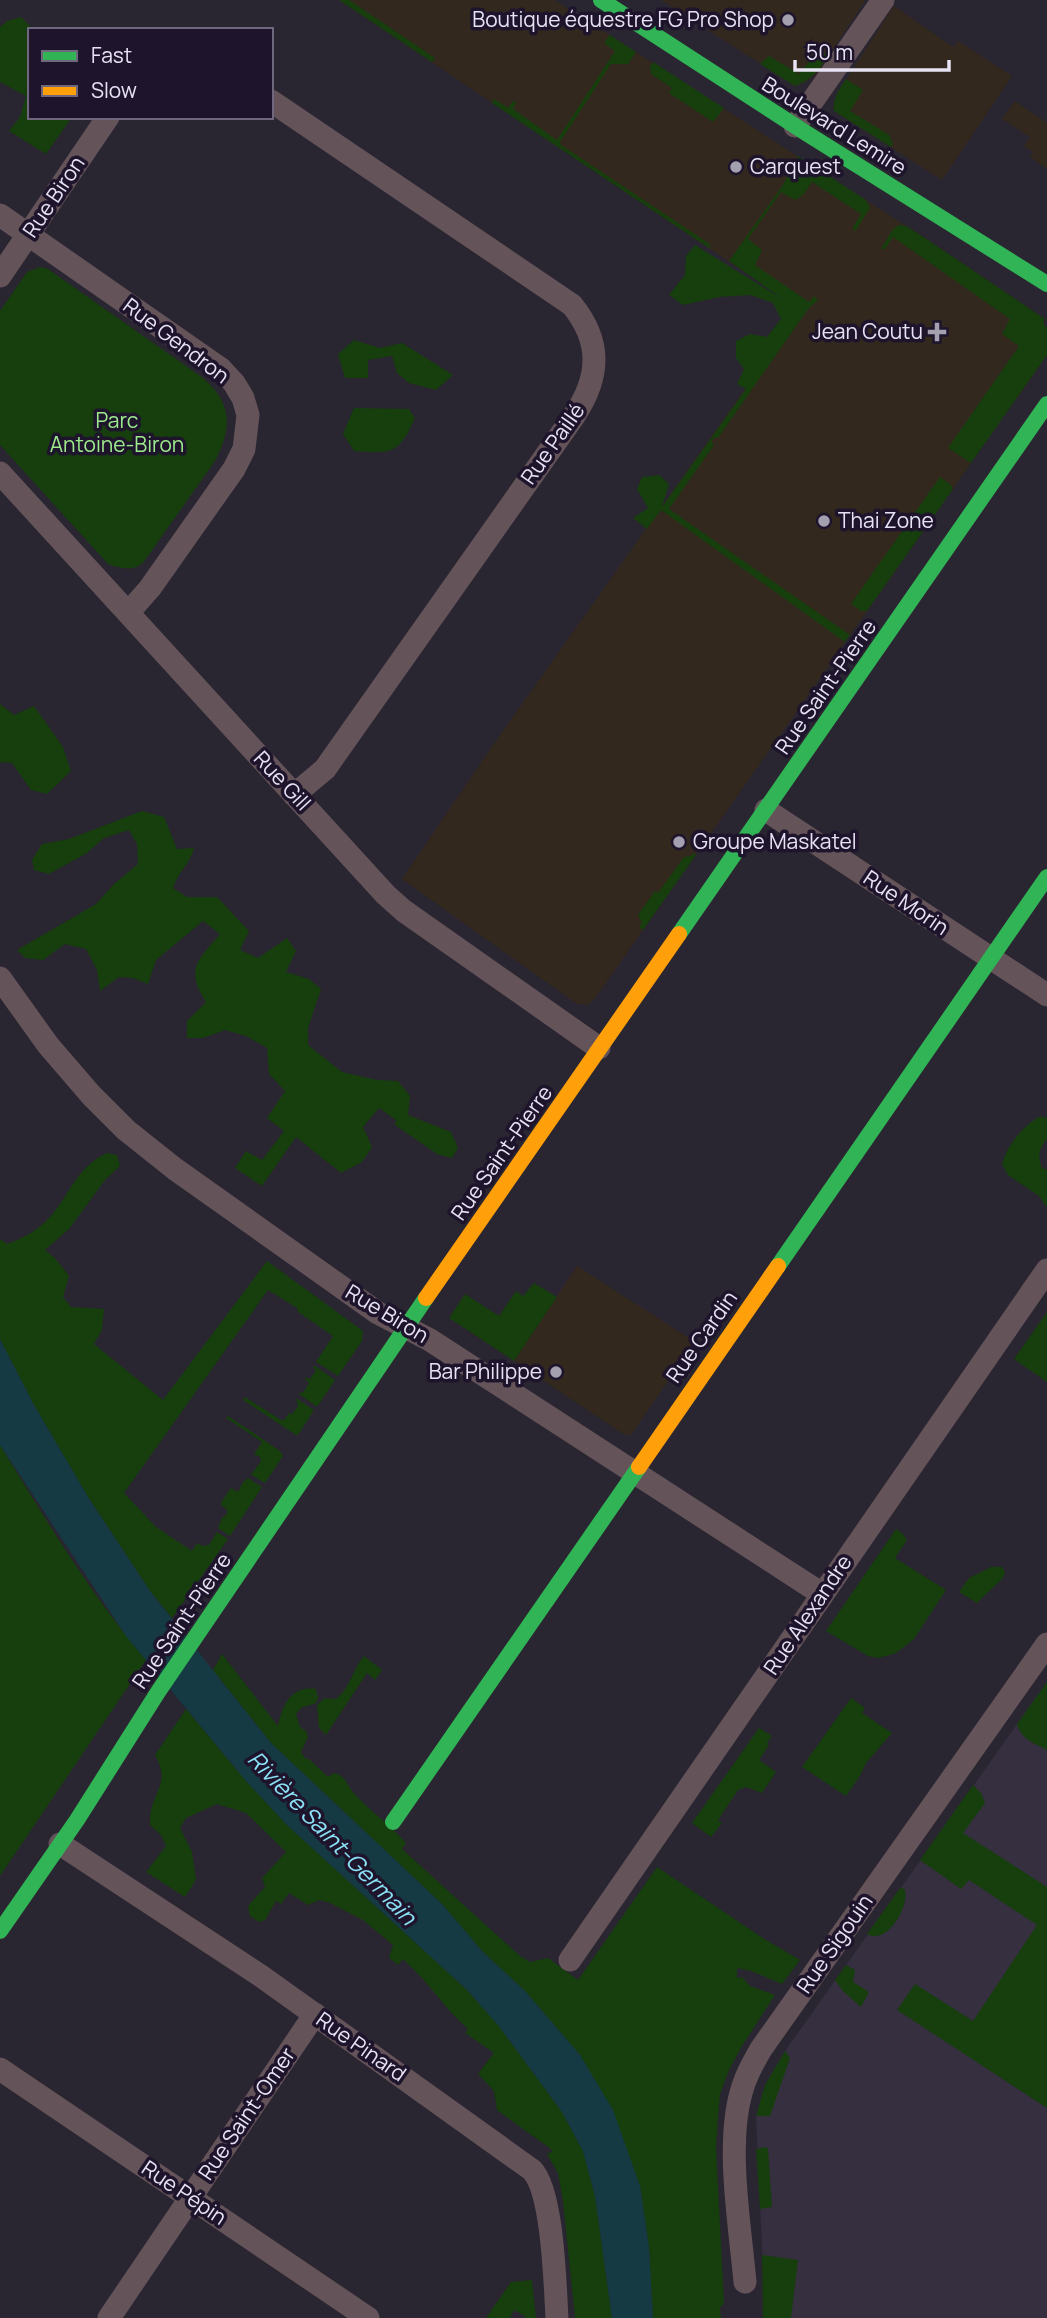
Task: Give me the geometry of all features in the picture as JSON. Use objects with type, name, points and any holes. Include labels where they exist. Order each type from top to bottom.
[{"type":"main road","name":"Boulevard Lemire","points":[[601,0],[1047,285]]},
{"type":"main road","name":"Rue Saint-Pierre","points":[[0,1931],[158,1692],[406,1328],[1047,404]]},
{"type":"main road","name":"Rue Cardin","points":[[393,1822],[1047,877]]},
{"type":"street","points":[[795,126],[883,0]]},
{"type":"street","name":"Rue Paillé","points":[[273,102],[572,305],[589,329],[594,357],[591,387],[574,416],[324,769],[294,795]]},
{"type":"street","name":"Rue Biron","points":[[0,276],[107,119]]},
{"type":"street","name":"Rue Gendron","points":[[0,215],[221,369],[239,391],[248,415],[247,433],[240,459],[150,588],[128,613]]},
{"type":"street","name":"Rue Gill","points":[[0,473],[373,882],[398,906],[599,1048]]},
{"type":"street","name":"Rue Morin","points":[[766,810],[1047,995]]},
{"type":"street","name":"Rue Biron","points":[[0,978],[48,1045],[91,1095],[126,1130],[175,1169],[368,1306],[430,1340],[822,1594]]},
{"type":"street","name":"Rue Alexandre","points":[[570,1960],[1047,1270]]},
{"type":"street","name":"Rue Sigouin","points":[[745,2282],[736,2169],[736,2131],[737,2108],[746,2078],[761,2049],[1047,1644]]},
{"type":"street","name":"Rue Pinard","points":[[60,1844],[261,1976],[537,2174],[547,2209],[557,2318]]},
{"type":"street","name":"Rue Saint-Omer","points":[[109,2318],[315,2014]]},
{"type":"street","name":"Rue Pépin","points":[[0,2069],[368,2318]]},
{"type":"shaded area","points":[[339,0],[555,0],[925,238],[1045,319],[1043,323],[1047,328],[1047,355],[588,1005],[577,1004],[402,879],[493,745],[801,310]]},
{"type":"shaded area","points":[[661,0],[865,1],[817,73],[806,82],[795,86]]},
{"type":"shaded area","points":[[894,6],[953,47],[958,41],[1012,76],[942,180],[834,111],[838,92]]},
{"type":"shaded area","points":[[1015,101],[1047,123],[1047,169],[1030,157],[1033,152],[1024,146],[1030,137],[1002,119]]},
{"type":"shaded area","points":[[577,1266],[695,1342],[631,1435],[625,1435],[514,1361]]},
{"type":"shaded area","points":[[1047,1682],[1047,2001],[998,2076],[1047,2108],[1047,2318],[763,2318],[756,2117],[765,2085],[785,2051]]},
{"type":"green space","points":[[339,0],[349,0],[435,58],[432,62]]},
{"type":"green space","points":[[21,17],[32,28],[28,28],[28,119],[71,119],[46,154],[9,131],[20,117],[26,96],[0,82],[0,27],[7,21]]},
{"type":"green space","points":[[610,35],[636,52],[628,64],[611,64],[560,142],[561,145],[711,245],[709,248],[492,103],[494,99],[508,108],[513,101],[516,103],[513,109],[557,140],[615,51],[604,43]]},
{"type":"green space","points":[[821,50],[828,56],[821,66],[811,78],[795,86],[760,64],[769,56],[799,74]]},
{"type":"green space","points":[[653,62],[724,108],[713,122],[669,93],[672,88],[651,74],[650,67]]},
{"type":"green space","points":[[846,79],[863,90],[850,111],[889,135],[893,144],[891,147],[834,111],[835,98]]},
{"type":"green space","points":[[798,156],[866,200],[870,208],[854,231],[853,227],[861,214],[812,182],[803,195],[795,200],[781,192],[748,239],[762,250],[755,265],[809,302],[814,296],[818,300],[808,309],[718,438],[715,437],[711,442],[714,445],[669,509],[850,635],[845,642],[661,510],[647,529],[633,518],[648,508],[637,489],[642,477],[659,475],[669,484],[662,507],[746,389],[737,384],[744,369],[736,358],[736,341],[750,334],[767,337],[781,319],[773,303],[751,295],[719,297],[683,305],[669,295],[685,275],[686,256],[695,245],[784,300],[729,261],[783,185]]},
{"type":"green space","points":[[899,225],[906,226],[925,238],[1045,319],[1043,323],[1047,328],[1047,355],[971,463],[948,448],[1019,346],[1002,334],[1010,319],[893,237],[885,249],[881,249],[893,229]]},
{"type":"green space","name":"Parc Antoine-Biron","points":[[40,267],[48,269],[203,378],[220,397],[224,407],[227,427],[215,461],[143,563],[135,568],[108,564],[0,445],[0,311],[27,272]]},
{"type":"green space","points":[[354,340],[380,348],[402,343],[453,375],[436,390],[409,383],[397,373],[392,356],[368,360],[368,378],[345,378],[338,354]]},
{"type":"green space","points":[[354,408],[409,409],[415,418],[404,439],[393,449],[377,452],[354,451],[343,434]]},
{"type":"green space","points":[[940,477],[953,489],[867,611],[861,611],[851,604]]},
{"type":"green space","points":[[0,704],[14,715],[34,706],[63,747],[71,771],[47,794],[31,790],[12,763],[0,762]]},
{"type":"green space","points":[[142,811],[164,817],[177,849],[194,848],[173,888],[187,897],[217,897],[249,931],[240,950],[258,958],[287,938],[296,951],[286,972],[309,979],[321,989],[308,1028],[308,1045],[342,1072],[377,1080],[398,1081],[410,1096],[408,1115],[451,1132],[458,1148],[452,1158],[437,1154],[395,1125],[396,1120],[379,1108],[363,1127],[372,1147],[362,1162],[341,1173],[296,1137],[262,1186],[235,1168],[246,1151],[262,1160],[284,1131],[267,1118],[285,1091],[269,1074],[267,1048],[246,1036],[225,1030],[203,1038],[187,1038],[187,1021],[206,1002],[196,981],[197,965],[220,934],[203,921],[156,960],[148,984],[133,978],[119,977],[100,991],[97,970],[86,949],[65,944],[43,960],[25,958],[17,950],[96,904],[138,864],[137,844],[129,830],[104,838],[87,853],[49,874],[34,870],[32,860],[42,844],[69,839]]},
{"type":"green space","points":[[692,853],[696,855],[643,930],[639,927],[642,923],[638,915],[684,857],[692,856]]},
{"type":"green space","points":[[1040,1116],[1047,1118],[1047,1139],[1039,1156],[1042,1168],[1047,1170],[1047,1207],[1039,1196],[1008,1175],[1002,1164],[1016,1137]]},
{"type":"green space","points":[[107,1153],[117,1155],[120,1166],[105,1180],[69,1229],[45,1250],[69,1276],[63,1297],[71,1307],[104,1309],[102,1330],[94,1344],[163,1400],[267,1261],[363,1331],[362,1341],[338,1376],[316,1362],[333,1336],[268,1290],[124,1493],[156,1527],[192,1551],[197,1543],[209,1545],[217,1532],[228,1539],[172,1618],[150,1591],[88,1497],[34,1405],[0,1339],[0,1239],[7,1244],[40,1227],[57,1209],[87,1166]]},
{"type":"green space","points":[[534,1283],[557,1297],[514,1361],[449,1318],[465,1294],[499,1316],[516,1291],[523,1296]]},
{"type":"green space","points":[[1047,1312],[1047,1382],[1014,1359]]},
{"type":"green space","points":[[314,1365],[335,1380],[317,1407],[299,1394],[303,1393],[309,1383],[306,1377],[310,1379],[316,1370]]},
{"type":"green space","points":[[245,1397],[281,1420],[289,1413],[292,1414],[298,1406],[296,1398],[314,1410],[296,1435],[243,1400]]},
{"type":"green space","points":[[228,1416],[280,1451],[283,1456],[265,1483],[251,1475],[261,1461],[260,1457],[254,1454],[262,1442],[226,1418]]},
{"type":"green space","points":[[0,1445],[87,1582],[146,1660],[0,1876]]},
{"type":"green space","points":[[248,1478],[262,1487],[230,1536],[218,1528],[227,1514],[227,1510],[220,1504],[231,1488],[238,1492]]},
{"type":"green space","points":[[896,1529],[907,1540],[895,1558],[946,1590],[914,1639],[896,1653],[879,1658],[868,1656],[826,1631]]},
{"type":"green space","points":[[991,1567],[1002,1567],[1005,1572],[1003,1578],[977,1603],[959,1592],[969,1578]]},
{"type":"green space","points":[[222,1654],[278,1726],[285,1705],[294,1694],[300,1690],[316,1689],[316,1703],[301,1708],[296,1714],[300,1727],[306,1731],[308,1737],[301,1752],[306,1759],[328,1777],[334,1773],[343,1778],[359,1799],[406,1843],[402,1849],[520,1956],[530,1962],[548,1958],[578,1980],[657,1867],[800,1960],[782,1984],[737,1968],[737,1978],[742,1977],[750,1986],[775,1995],[742,2046],[720,2094],[716,2146],[724,2303],[720,2308],[721,2318],[653,2318],[649,2247],[640,2186],[580,2055],[525,1991],[482,1951],[442,1904],[271,1743],[213,1670]]},
{"type":"green space","points":[[364,1656],[382,1670],[375,1680],[367,1673],[326,1735],[319,1728],[317,1705],[325,1698],[336,1699],[341,1694]]},
{"type":"green space","points":[[1047,1682],[1047,1750],[1025,1737],[1017,1724]]},
{"type":"green space","points":[[851,1698],[865,1708],[862,1713],[892,1733],[866,1763],[846,1796],[802,1767]]},
{"type":"green space","points":[[186,1709],[286,1824],[467,1990],[498,2025],[562,2112],[583,2151],[595,2196],[612,2318],[575,2318],[563,2201],[558,2173],[547,2154],[552,2152],[551,2149],[497,2110],[494,2091],[478,2074],[494,2053],[465,2033],[468,2029],[403,1959],[398,1965],[389,1958],[393,1945],[363,1920],[330,1903],[319,1900],[308,1905],[289,1893],[281,1904],[276,1901],[265,1920],[259,1922],[250,1916],[248,1906],[265,1887],[262,1878],[286,1852],[246,1813],[217,1804],[186,1818],[180,1828],[192,1852],[196,1880],[185,1897],[146,1872],[166,1846],[161,1835],[150,1825],[152,1805],[162,1775],[155,1755]]},
{"type":"green space","points":[[759,1728],[772,1736],[759,1760],[776,1772],[762,1793],[746,1787],[738,1790],[718,1820],[722,1823],[711,1837],[692,1823]]},
{"type":"green space","points":[[973,1785],[981,1793],[985,1803],[963,1833],[1047,1887],[1047,2108],[897,2010],[915,1984],[973,2021],[1037,1925],[969,1880],[961,1889],[920,1860]]},
{"type":"green space","points":[[901,1887],[905,1890],[904,1906],[895,1923],[882,1934],[867,1934]]},
{"type":"green space","points":[[846,1965],[855,1970],[853,1982],[869,1992],[861,2007],[835,1980]]},
{"type":"green space","points":[[785,2051],[790,2058],[770,2116],[756,2116],[765,2085]]},
{"type":"green space","points":[[766,2147],[772,2207],[760,2209],[756,2149]]},
{"type":"green space","points":[[762,2255],[798,2260],[791,2318],[763,2318]]},
{"type":"green space","points":[[532,2280],[536,2318],[524,2318],[525,2316],[514,2310],[510,2318],[486,2318],[511,2282]]},
{"type":"water","name":"Rivière Saint-Germain","points":[[0,1339],[34,1405],[88,1497],[150,1591],[271,1743],[442,1904],[482,1951],[525,1991],[580,2055],[613,2110],[640,2186],[649,2247],[653,2318],[612,2318],[595,2196],[583,2151],[562,2112],[498,2025],[467,1990],[286,1824],[246,1781],[126,1636],[0,1445]]},
{"type":"traffic: fast","points":[[601,0],[1047,284]]},
{"type":"traffic: fast","points":[[679,934],[1047,404]]},
{"type":"traffic: fast","points":[[778,1266],[1047,877]]},
{"type":"traffic: fast","points":[[0,1931],[77,1820],[158,1692],[426,1298]]},
{"type":"traffic: fast","points":[[393,1822],[639,1467]]},
{"type":"traffic: slow","points":[[426,1298],[679,934]]},
{"type":"traffic: slow","points":[[639,1467],[778,1266]]},
{"type":"place","name":"Boutique équestre FG Pro Shop","points":[[788,20]]},
{"type":"place","name":"Carquest","points":[[736,167]]},
{"type":"place","name":"Jean Coutu","points":[[937,332]]},
{"type":"place","name":"Thai Zone","points":[[824,521]]},
{"type":"place","name":"Groupe Maskatel","points":[[679,842]]},
{"type":"place","name":"Bar Philippe","points":[[556,1372]]}]
